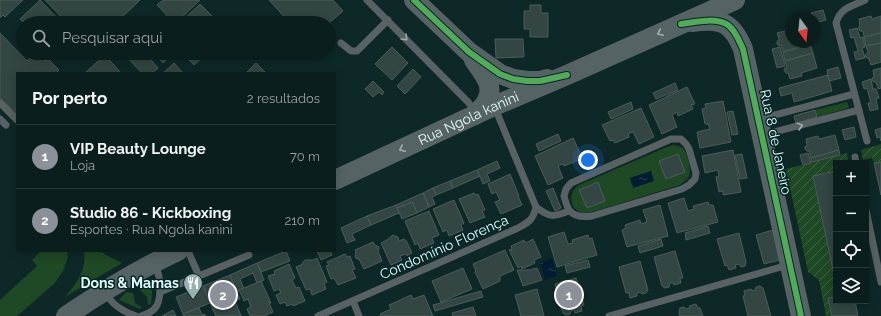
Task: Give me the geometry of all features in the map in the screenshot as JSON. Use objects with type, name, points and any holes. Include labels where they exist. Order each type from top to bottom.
[{"type":"street","points":[[414,0],[469,52],[500,74],[513,79],[527,81],[540,81],[568,75]]},
{"type":"street","name":"Rua Ngola kanini","points":[[341,173],[568,75],[735,0]]},
{"type":"street","name":"Rua 8 de Janeiro","points":[[681,24],[700,21],[717,22],[727,25],[733,30],[743,49],[801,316]]},
{"type":"street","points":[[469,52],[488,79],[490,86],[487,100],[475,115]]},
{"type":"street","points":[[78,311],[106,290],[164,256]]},
{"type":"lane","points":[[368,0],[468,102],[475,115]]},
{"type":"lane","points":[[865,0],[843,11],[838,16],[836,23],[866,141]]},
{"type":"lane","points":[[341,43],[351,51],[357,51],[388,20]]},
{"type":"lane","points":[[760,128],[854,94]]},
{"type":"lane","points":[[0,103],[16,119]]},
{"type":"lane","points":[[494,106],[536,207],[545,214],[555,216],[569,211]]},
{"type":"lane","points":[[760,128],[858,110]]},
{"type":"lane","points":[[0,119],[6,125]]},
{"type":"lane","points":[[671,139],[681,139],[689,149],[696,173],[694,179],[689,185],[682,189],[592,216],[584,217],[575,215],[569,211],[564,196],[566,188],[571,183],[671,139]]},
{"type":"lane","name":"Condomínio Florença","points":[[318,316],[518,228],[534,216],[536,207]]},
{"type":"lane","points":[[869,223],[879,266],[881,282]]},
{"type":"lane","points":[[188,252],[199,276]]},
{"type":"lane","points":[[160,292],[249,255]]},
{"type":"lane","points":[[141,316],[151,312],[157,306],[160,292],[160,281],[156,268],[164,256]]},
{"type":"lane","points":[[608,316],[790,264]]},
{"type":"lane","points":[[106,290],[108,296],[118,307],[136,316]]},
{"type":"lane","points":[[353,301],[359,316]]},
{"type":"green space","points":[[847,102],[849,108],[817,117],[815,110]]},
{"type":"green space","points":[[881,144],[881,162],[874,163],[872,158],[863,160],[861,150]]},
{"type":"green space","points":[[674,145],[683,148],[689,162],[690,174],[680,185],[592,212],[585,213],[576,210],[571,197],[575,188],[579,185]]},
{"type":"green space","points":[[847,153],[848,160],[833,160],[833,172],[813,176],[833,266],[833,297],[828,298],[832,316],[826,316],[819,280],[808,272],[786,169]]},
{"type":"green space","points":[[40,252],[67,252],[68,257],[63,271],[55,283],[17,316],[0,316],[0,300],[37,266],[32,260]]},
{"type":"green space","points":[[84,252],[102,252],[122,263],[65,297],[80,276],[84,264]]},
{"type":"green space","points":[[153,281],[151,304],[148,305],[147,297],[140,290],[143,283]]},
{"type":"green space","points":[[126,292],[133,293],[135,303],[142,307],[140,309],[119,300]]},
{"type":"water","points":[[651,171],[654,181],[633,188],[630,178]]},
{"type":"water","points":[[552,258],[557,276],[545,280],[540,262]]},
{"type":"building","points":[[0,0],[23,0],[5,17],[3,15],[0,18]]},
{"type":"building","points":[[40,0],[55,16],[23,16]]},
{"type":"building","points":[[45,0],[140,0],[123,16],[60,16]]},
{"type":"building","points":[[163,0],[200,0],[183,16],[167,16],[157,5]]},
{"type":"building","points":[[269,0],[333,0],[343,11],[336,17],[284,16]]},
{"type":"building","points":[[200,4],[212,16],[187,16]]},
{"type":"building","points":[[530,5],[541,5],[541,13],[548,13],[548,37],[530,37],[530,29],[524,29],[524,11],[530,11]]},
{"type":"building","points":[[823,10],[826,20],[821,21],[821,12],[815,12]]},
{"type":"building","points":[[871,16],[872,19],[881,16],[881,33],[864,37],[863,31],[859,30],[859,19]]},
{"type":"building","points":[[857,28],[860,38],[863,37],[865,47],[862,48],[865,58],[856,60],[854,52],[858,51],[854,37],[851,38],[849,30]]},
{"type":"building","points":[[785,31],[785,48],[796,48],[783,52],[781,45],[779,46],[777,44],[779,39],[777,33]]},
{"type":"building","points":[[0,33],[16,50],[16,60],[49,60],[59,70],[57,72],[16,72],[16,114],[0,98]]},
{"type":"building","points":[[881,33],[881,43],[866,46],[864,37]]},
{"type":"building","points":[[495,39],[523,39],[524,57],[496,58]]},
{"type":"building","points":[[881,43],[881,62],[871,65],[869,59],[865,56],[868,52],[866,46]]},
{"type":"building","points":[[392,47],[408,63],[392,80],[375,64]]},
{"type":"building","points":[[780,47],[785,66],[777,68],[772,49]]},
{"type":"building","points":[[796,48],[811,48],[813,53],[785,61],[783,52]]},
{"type":"building","points":[[813,53],[817,68],[801,73],[802,76],[790,79],[788,73],[784,70],[787,67],[785,61]]},
{"type":"building","points":[[99,60],[109,60],[120,72],[86,72]]},
{"type":"building","points":[[130,60],[151,60],[158,68],[153,72],[141,72]]},
{"type":"building","points":[[189,60],[199,60],[194,65]]},
{"type":"building","points":[[174,63],[182,72],[164,72]]},
{"type":"building","points":[[256,63],[265,72],[247,72]]},
{"type":"building","points":[[838,67],[841,78],[829,81],[827,70]]},
{"type":"building","points":[[881,68],[881,88],[878,89],[876,82],[872,80],[874,76],[873,70]]},
{"type":"building","points":[[413,69],[421,77],[405,94],[397,86]]},
{"type":"building","points":[[828,75],[832,91],[794,102],[792,93],[781,96],[779,88]]},
{"type":"building","points":[[871,79],[873,89],[876,89],[879,98],[876,99],[878,109],[870,111],[868,103],[871,103],[867,88],[864,89],[862,82]]},
{"type":"building","points":[[373,81],[384,92],[382,95],[379,92],[373,97],[365,89]]},
{"type":"building","points":[[675,83],[678,90],[656,99],[653,93]]},
{"type":"building","points":[[687,87],[695,104],[691,105],[693,109],[678,116],[677,112],[672,115],[677,127],[662,134],[649,105]]},
{"type":"building","points":[[723,101],[731,142],[700,148],[697,132],[710,129],[708,124],[705,124],[702,109],[706,108],[705,104]]},
{"type":"building","points":[[631,102],[633,109],[611,119],[608,112]]},
{"type":"building","points":[[641,108],[654,137],[639,144],[633,132],[628,134],[629,137],[615,143],[613,140],[610,141],[602,125]]},
{"type":"building","points":[[815,110],[817,117],[796,123],[794,116]]},
{"type":"building","points":[[733,111],[738,134],[732,135],[727,112]]},
{"type":"building","points":[[854,127],[856,137],[845,140],[842,130]]},
{"type":"building","points":[[881,128],[881,141],[880,137],[877,138],[875,130]]},
{"type":"building","points":[[558,134],[561,141],[539,151],[536,144]]},
{"type":"building","points":[[835,135],[839,150],[811,158],[809,151],[805,149],[807,145],[806,139],[818,136],[819,139]]},
{"type":"building","points":[[573,138],[581,155],[577,157],[579,160],[564,166],[563,164],[558,166],[563,178],[548,185],[535,156]]},
{"type":"building","points":[[733,150],[741,192],[723,195],[723,191],[719,192],[716,177],[719,176],[718,170],[705,173],[702,156]]},
{"type":"building","points":[[839,150],[840,155],[812,162],[811,158]]},
{"type":"building","points":[[808,153],[811,163],[803,165],[800,155]]},
{"type":"building","points":[[678,154],[685,172],[666,179],[659,161]]},
{"type":"building","points":[[742,154],[747,178],[740,179],[735,155]]},
{"type":"building","points":[[497,161],[500,168],[487,174],[490,181],[483,184],[477,170]]},
{"type":"building","points":[[881,162],[881,195],[874,163]]},
{"type":"building","points":[[477,170],[480,176],[453,188],[450,181]]},
{"type":"building","points":[[833,172],[833,270],[813,176]]},
{"type":"building","points":[[510,174],[522,205],[501,214],[495,202],[500,200],[496,192],[492,194],[488,184]]},
{"type":"building","points":[[450,181],[453,188],[436,195],[433,188]]},
{"type":"building","points":[[598,182],[605,201],[587,208],[579,190]]},
{"type":"building","points":[[433,188],[436,195],[432,197],[435,204],[429,207],[423,193]]},
{"type":"building","points":[[553,188],[561,208],[555,211],[546,191]]},
{"type":"building","points":[[423,193],[429,207],[417,213],[412,202],[397,208],[396,205]]},
{"type":"building","points":[[474,193],[476,195],[478,194],[485,210],[482,211],[485,217],[470,223],[459,199]]},
{"type":"building","points":[[684,198],[688,211],[694,209],[693,206],[708,202],[709,205],[713,205],[718,222],[677,233],[668,203]]},
{"type":"building","points":[[454,200],[464,223],[461,225],[463,230],[449,236],[447,230],[443,232],[433,209]]},
{"type":"building","points":[[412,202],[417,213],[402,219],[397,208]]},
{"type":"building","points":[[396,205],[399,213],[371,225],[367,216]]},
{"type":"building","points":[[660,205],[668,236],[627,247],[622,230],[626,228],[625,225],[640,220],[641,224],[647,222],[643,210]]},
{"type":"building","points":[[429,211],[439,235],[432,238],[434,243],[420,249],[418,243],[415,245],[405,221]]},
{"type":"building","points":[[367,216],[371,225],[352,234],[355,240],[347,243],[341,228]]},
{"type":"building","points":[[708,226],[710,233],[686,240],[685,233]]},
{"type":"building","points":[[773,230],[780,260],[764,264],[756,235]]},
{"type":"building","points":[[564,232],[568,244],[573,243],[572,240],[588,235],[589,239],[592,238],[597,255],[557,267],[548,237]]},
{"type":"building","points":[[739,233],[746,262],[745,266],[741,267],[739,264],[735,265],[736,268],[729,270],[727,265],[725,266],[717,239]]},
{"type":"building","points":[[393,235],[398,237],[399,241],[404,239],[412,253],[407,256],[406,254],[400,256],[402,260],[391,265],[381,243]]},
{"type":"building","points":[[533,239],[541,257],[534,260],[535,263],[522,269],[521,266],[518,268],[509,250],[512,249],[511,246],[524,240],[526,243]]},
{"type":"building","points":[[661,239],[663,246],[640,253],[638,246]]},
{"type":"building","points":[[373,242],[379,247],[378,251],[382,261],[364,269],[359,259],[355,257],[355,250]]},
{"type":"building","points":[[505,250],[514,270],[500,276],[500,281],[483,289],[473,264]]},
{"type":"building","points":[[675,251],[683,278],[680,278],[681,283],[674,285],[673,283],[670,283],[669,287],[665,288],[662,286],[654,257]]},
{"type":"building","points":[[284,252],[286,252],[290,261],[261,272],[257,263]]},
{"type":"building","points":[[317,252],[330,252],[332,255],[321,260]]},
{"type":"building","points":[[345,254],[347,257],[350,256],[355,269],[352,270],[356,278],[338,285],[334,278],[331,279],[326,266],[329,265],[327,262]]},
{"type":"building","points":[[317,258],[327,282],[324,284],[326,289],[312,295],[310,289],[306,290],[296,267],[301,265],[305,260],[313,260]]},
{"type":"building","points":[[588,260],[590,267],[567,273],[565,266]]},
{"type":"building","points":[[640,261],[648,290],[646,293],[642,294],[640,292],[637,293],[637,296],[630,298],[629,293],[626,293],[619,267]]},
{"type":"building","points":[[257,263],[264,280],[257,283],[253,273],[240,279],[244,289],[237,291],[230,275]]},
{"type":"building","points":[[289,264],[295,278],[292,280],[296,288],[299,287],[305,301],[293,306],[292,304],[287,306],[285,302],[280,304],[276,295],[281,293],[279,289],[274,291],[268,276],[275,274],[274,271]]},
{"type":"building","points":[[463,268],[472,289],[441,302],[432,281]]},
{"type":"building","points":[[537,268],[542,280],[523,286],[517,270]]},
{"type":"building","points":[[230,275],[240,299],[213,310],[203,286]]},
{"type":"building","points":[[576,278],[584,305],[581,306],[582,311],[575,313],[574,310],[571,311],[570,314],[566,315],[563,313],[555,284]]},
{"type":"building","points":[[261,281],[271,303],[269,303],[273,312],[264,316],[250,316],[247,309],[251,307],[248,299],[244,301],[239,290]]},
{"type":"building","name":"Dons & Mamas","points":[[203,286],[210,303],[183,314],[176,297]]},
{"type":"building","points":[[760,286],[763,288],[771,316],[748,316],[743,296],[745,295],[744,291],[751,289],[752,291],[755,290],[756,287]]},
{"type":"building","points":[[537,289],[544,316],[521,316],[515,295]]},
{"type":"building","points":[[481,291],[483,297],[435,311],[433,305]]},
{"type":"building","points":[[411,295],[413,299],[424,295],[433,316],[381,316],[380,314],[391,309],[389,305]]},
{"type":"building","points":[[833,297],[833,304],[856,304],[858,316],[832,316],[828,298]]},
{"type":"building","points":[[235,301],[241,316],[216,316],[213,310]]},
{"type":"building","points":[[696,304],[698,308],[700,308],[703,316],[680,316],[680,308],[690,308],[689,306]]},
{"type":"building","points":[[473,307],[476,316],[453,316],[452,313]]},
{"type":"building","points":[[199,308],[202,315],[205,314],[205,316],[184,316],[183,314]]},
{"type":"building","points":[[173,310],[176,316],[162,316]]},
{"type":"cycle path","points":[[414,0],[469,52],[500,74],[513,79],[527,81],[540,81],[567,75]]},
{"type":"cycle path","points":[[681,24],[717,21],[728,25],[737,36],[743,49],[801,316]]},
{"type":"place","name":"Studio 86 - Kickboxing","points":[[223,295]]},
{"type":"place","name":"VIP Beauty Lounge","points":[[569,295]]},
{"type":"place","name":"Dons & Mamas","points":[[193,300]]}]
